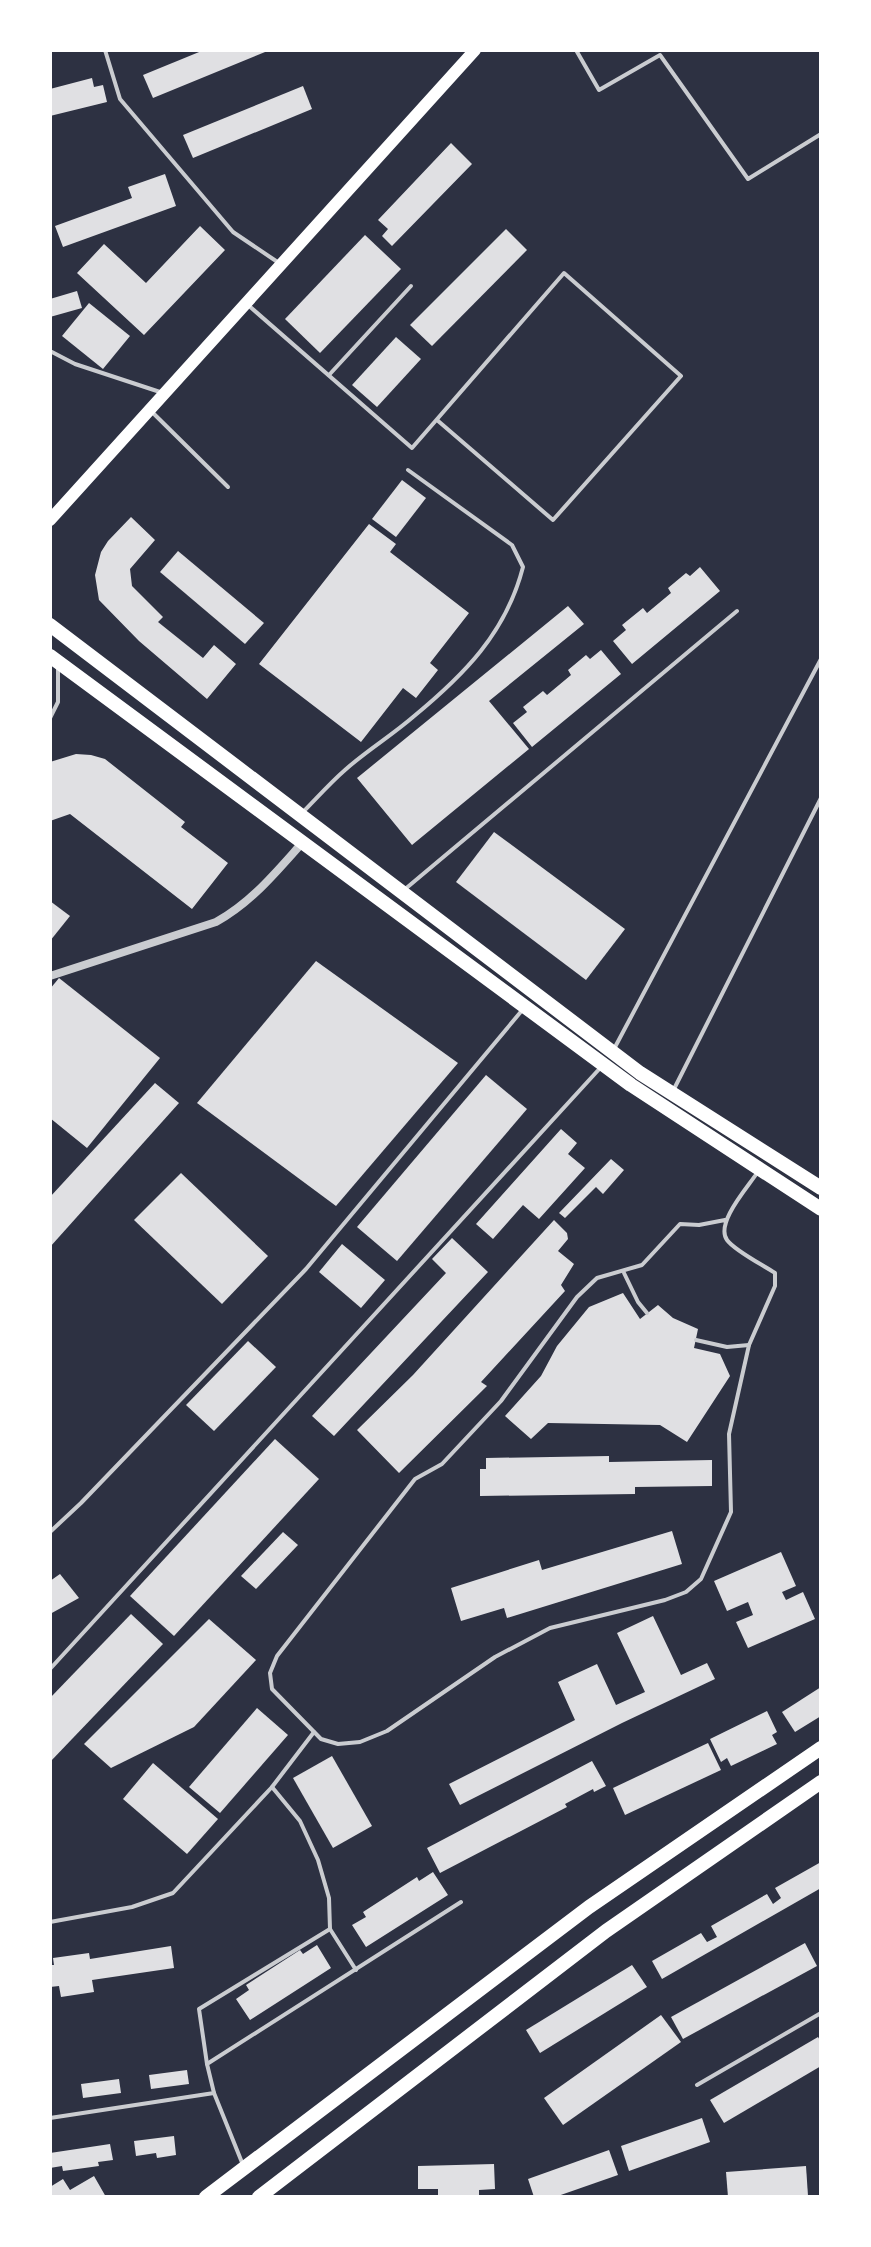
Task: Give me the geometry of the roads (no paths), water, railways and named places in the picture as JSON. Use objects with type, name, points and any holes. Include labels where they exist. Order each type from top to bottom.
[{"type":"main road","points":[[50,520],[475,50]]},
{"type":"main road","points":[[50,625],[402,892],[608,1058],[760,1169],[821,1209]]},
{"type":"main road","points":[[54,659],[525,1006],[608,1058],[672,1093],[821,1188]]},
{"type":"main road","points":[[206,2197],[589,1907],[821,1748]]},
{"type":"main road","points":[[259,2197],[606,1931],[821,1782]]},
{"type":"street","points":[[50,976],[216,922],[238,910],[262,889],[304,841]]},
{"type":"lane","points":[[105,50],[120,99],[197,193],[233,232],[281,264]]},
{"type":"lane","points":[[576,50],[599,90],[660,55],[748,179],[821,134]]},
{"type":"lane","points":[[246,304],[412,448],[564,273],[681,376],[553,520],[437,420]]},
{"type":"lane","points":[[329,375],[411,286]]},
{"type":"lane","points":[[50,351],[75,364],[165,394]]},
{"type":"lane","points":[[150,410],[228,487]]},
{"type":"lane","points":[[300,815],[346,769],[413,717],[464,670],[500,628],[516,594],[523,567],[512,545],[408,470]]},
{"type":"lane","points":[[402,892],[737,611]]},
{"type":"lane","points":[[50,718],[58,702],[54,659]]},
{"type":"lane","points":[[50,1669],[608,1058],[821,659]]},
{"type":"lane","points":[[672,1093],[821,798]]},
{"type":"lane","points":[[50,1532],[306,1269],[525,1006]]},
{"type":"lane","points":[[725,1220],[699,1225],[680,1224],[642,1265],[624,1273],[597,1278],[577,1297],[501,1401],[442,1464],[415,1479],[277,1656],[270,1673],[272,1689],[321,1739],[338,1744],[360,1742],[387,1731],[495,1657],[550,1628],[665,1600],[686,1592],[701,1579],[731,1512],[729,1434],[749,1345],[776,1279],[775,1273],[728,1241],[724,1232],[725,1220],[760,1169]]},
{"type":"lane","points":[[624,1273],[647,1313]]},
{"type":"lane","points":[[696,1340],[727,1347],[749,1345]]},
{"type":"lane","points":[[50,1922],[132,1907],[173,1893],[272,1787],[314,1732]]},
{"type":"lane","points":[[272,1787],[300,1821],[318,1860],[329,1898],[330,1929],[356,1970]]},
{"type":"lane","points":[[207,2064],[461,1902]]},
{"type":"lane","points":[[245,2168],[214,2093],[199,2009],[330,1929]]},
{"type":"lane","points":[[697,2085],[821,2013]]},
{"type":"lane","points":[[50,2118],[214,2093]]}]
